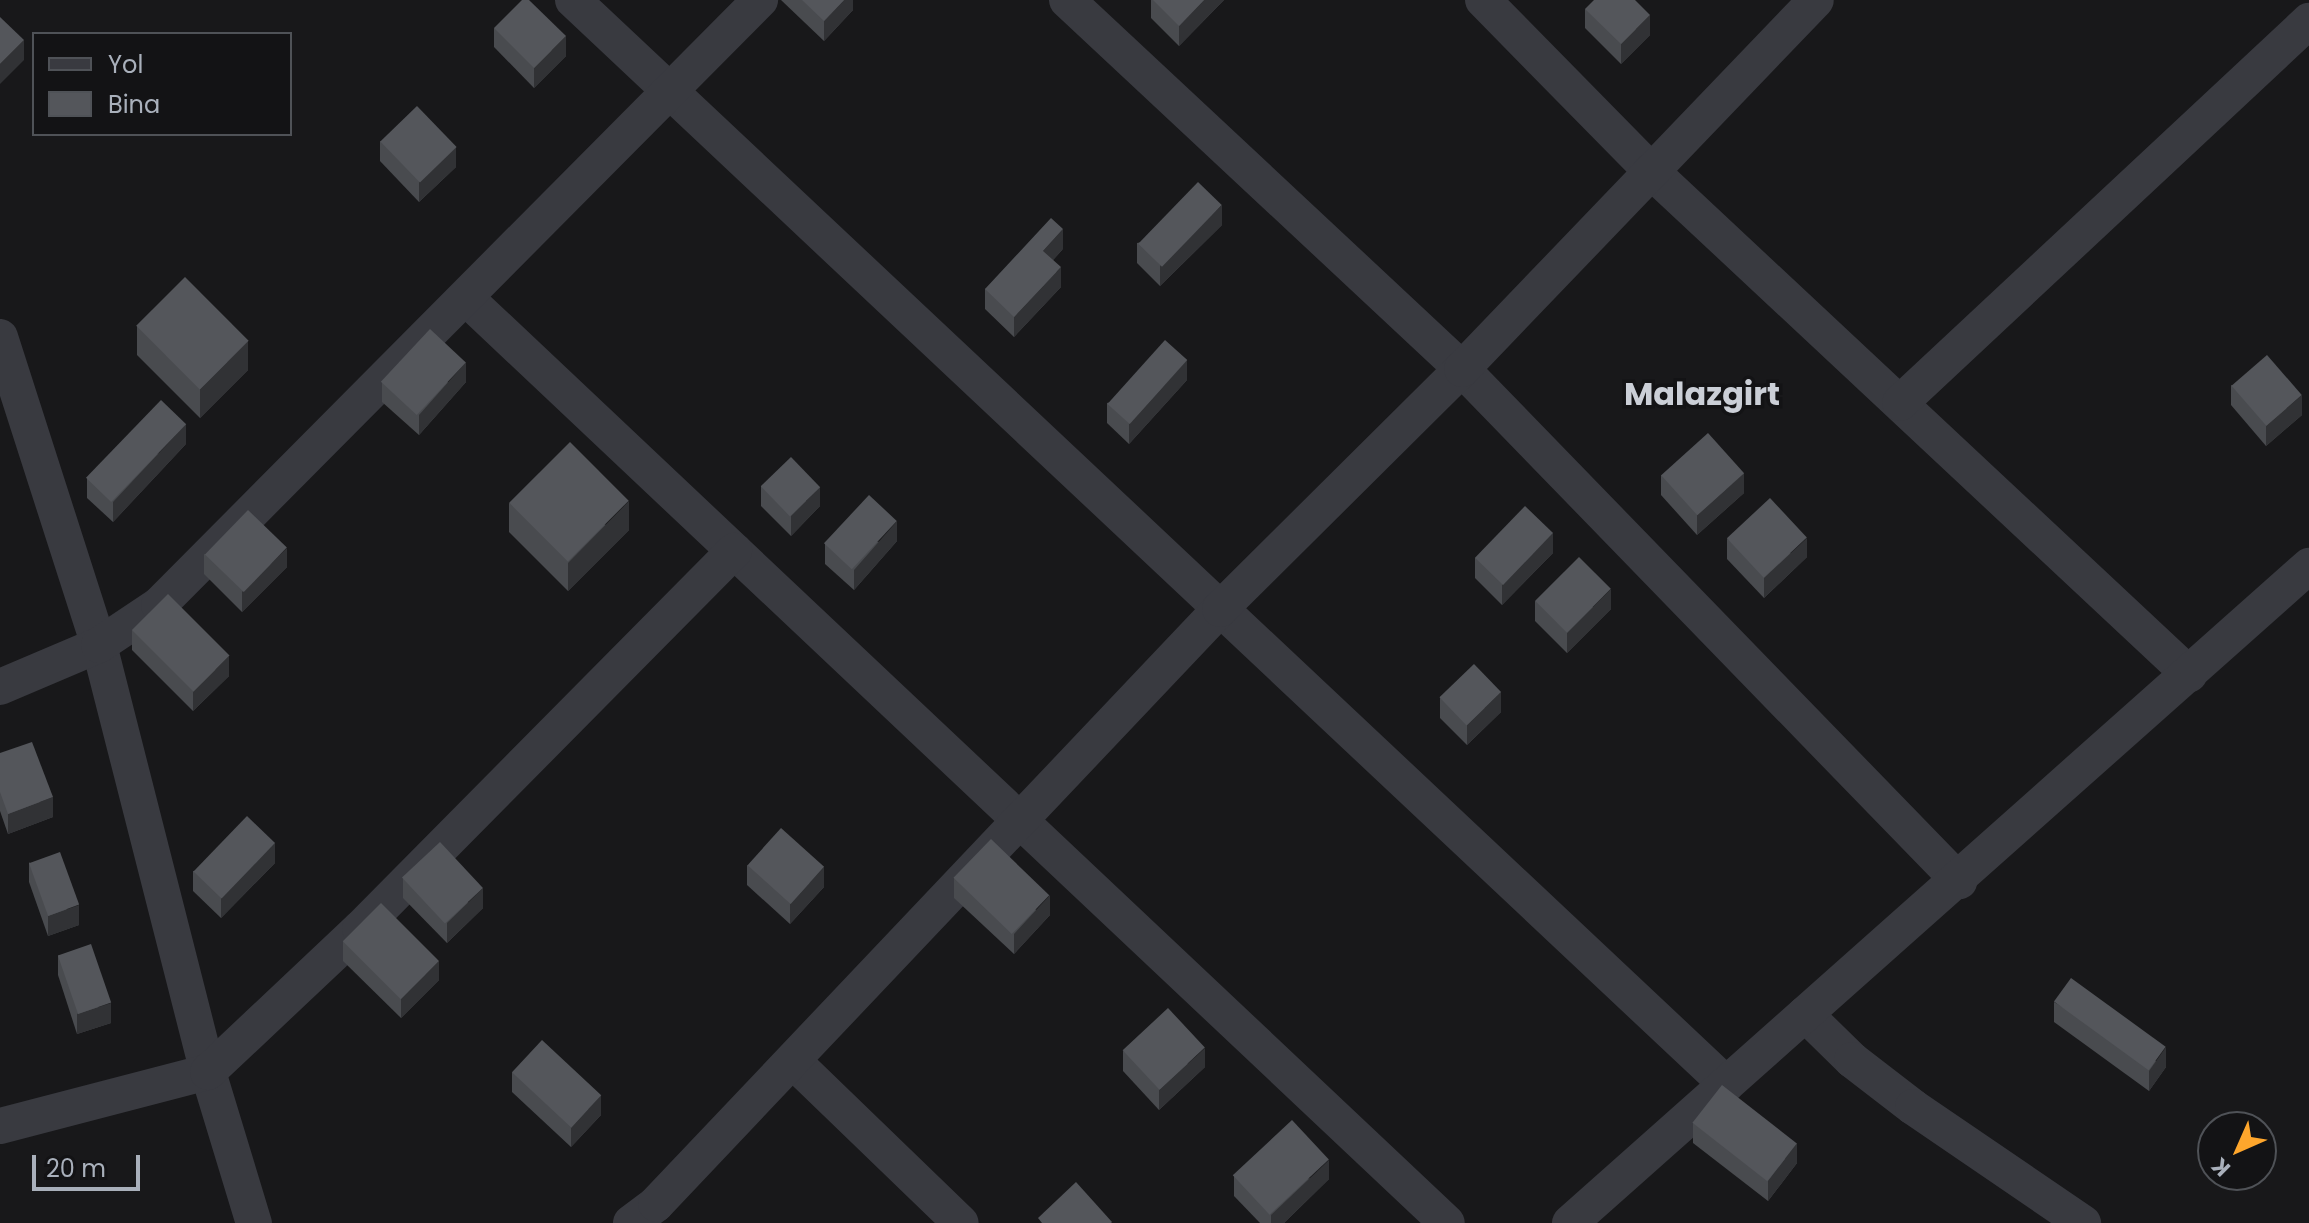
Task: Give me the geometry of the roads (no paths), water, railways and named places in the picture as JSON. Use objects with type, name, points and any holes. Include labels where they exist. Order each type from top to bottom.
[{"type":"street","points":[[573,0],[1726,1084]]},
{"type":"street","points":[[0,687],[99,645],[159,605],[760,0]]},
{"type":"street","points":[[1067,0],[1462,369],[1959,881]]},
{"type":"street","points":[[1483,0],[1651,171],[2189,674]]},
{"type":"street","points":[[631,1223],[656,1204],[1220,609],[1462,369],[1816,0]]},
{"type":"street","points":[[1900,403],[2309,21]]},
{"type":"street","points":[[466,298],[1019,824],[1447,1223]]},
{"type":"street","points":[[2,349],[99,645],[208,1072],[254,1223]]},
{"type":"street","points":[[0,1126],[208,1072],[360,929],[734,551]]},
{"type":"street","points":[[1570,1223],[1959,881],[2309,566]]},
{"type":"street","points":[[1805,1014],[1852,1060],[1913,1107],[2083,1223]]},
{"type":"street","points":[[793,1061],[961,1223]]},
{"type":"district","name":"Malazgirt","points":[[1702,394]]}]
